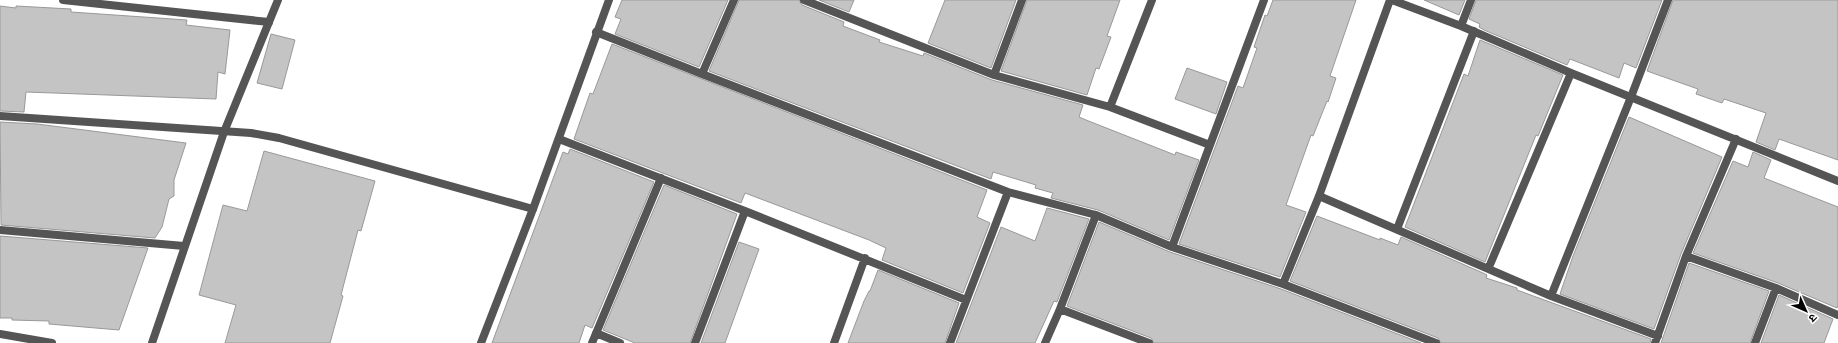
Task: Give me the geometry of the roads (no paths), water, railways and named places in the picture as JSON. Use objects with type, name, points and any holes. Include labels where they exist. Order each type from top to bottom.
[{"type":"street","points":[[63,0],[108,2],[268,22]]},
{"type":"street","points":[[152,343],[224,132],[278,0]]},
{"type":"street","points":[[480,343],[533,209],[596,32],[609,0]]},
{"type":"street","points":[[702,74],[734,0]]},
{"type":"street","points":[[804,0],[994,75],[1110,107],[1210,145]]},
{"type":"street","points":[[994,75],[1022,0]]},
{"type":"street","points":[[1110,107],[1152,0]]},
{"type":"street","points":[[1172,247],[1264,0]]},
{"type":"street","points":[[1284,284],[1319,196],[1391,0],[1474,31],[1571,73],[1838,181]]},
{"type":"street","points":[[1461,26],[1471,0]]},
{"type":"street","points":[[1551,296],[1631,97],[1668,0]]},
{"type":"street","points":[[1397,228],[1474,31]]},
{"type":"street","points":[[596,32],[1008,192],[1096,215],[1172,247],[1284,284],[1436,343]]},
{"type":"street","points":[[1488,268],[1571,73]]},
{"type":"street","points":[[0,116],[251,134],[278,138],[533,209]]},
{"type":"street","points":[[559,139],[865,258],[966,300]]},
{"type":"street","points":[[1319,196],[1397,228],[1551,296],[1656,340],[1686,256],[1736,140]]},
{"type":"street","points":[[592,343],[661,178]]},
{"type":"street","points":[[950,343],[1008,192]]},
{"type":"street","points":[[695,343],[745,211]]},
{"type":"street","points":[[1045,343],[1060,309],[1096,215]]},
{"type":"street","points":[[0,230],[184,246]]},
{"type":"street","points":[[1686,256],[1776,288],[1838,315]]},
{"type":"street","points":[[834,343],[865,258]]},
{"type":"street","points":[[1755,343],[1776,288]]},
{"type":"street","points":[[1060,309],[1149,343]]},
{"type":"street","points":[[596,333],[620,343]]},
{"type":"street","points":[[0,334],[52,343]]}]
